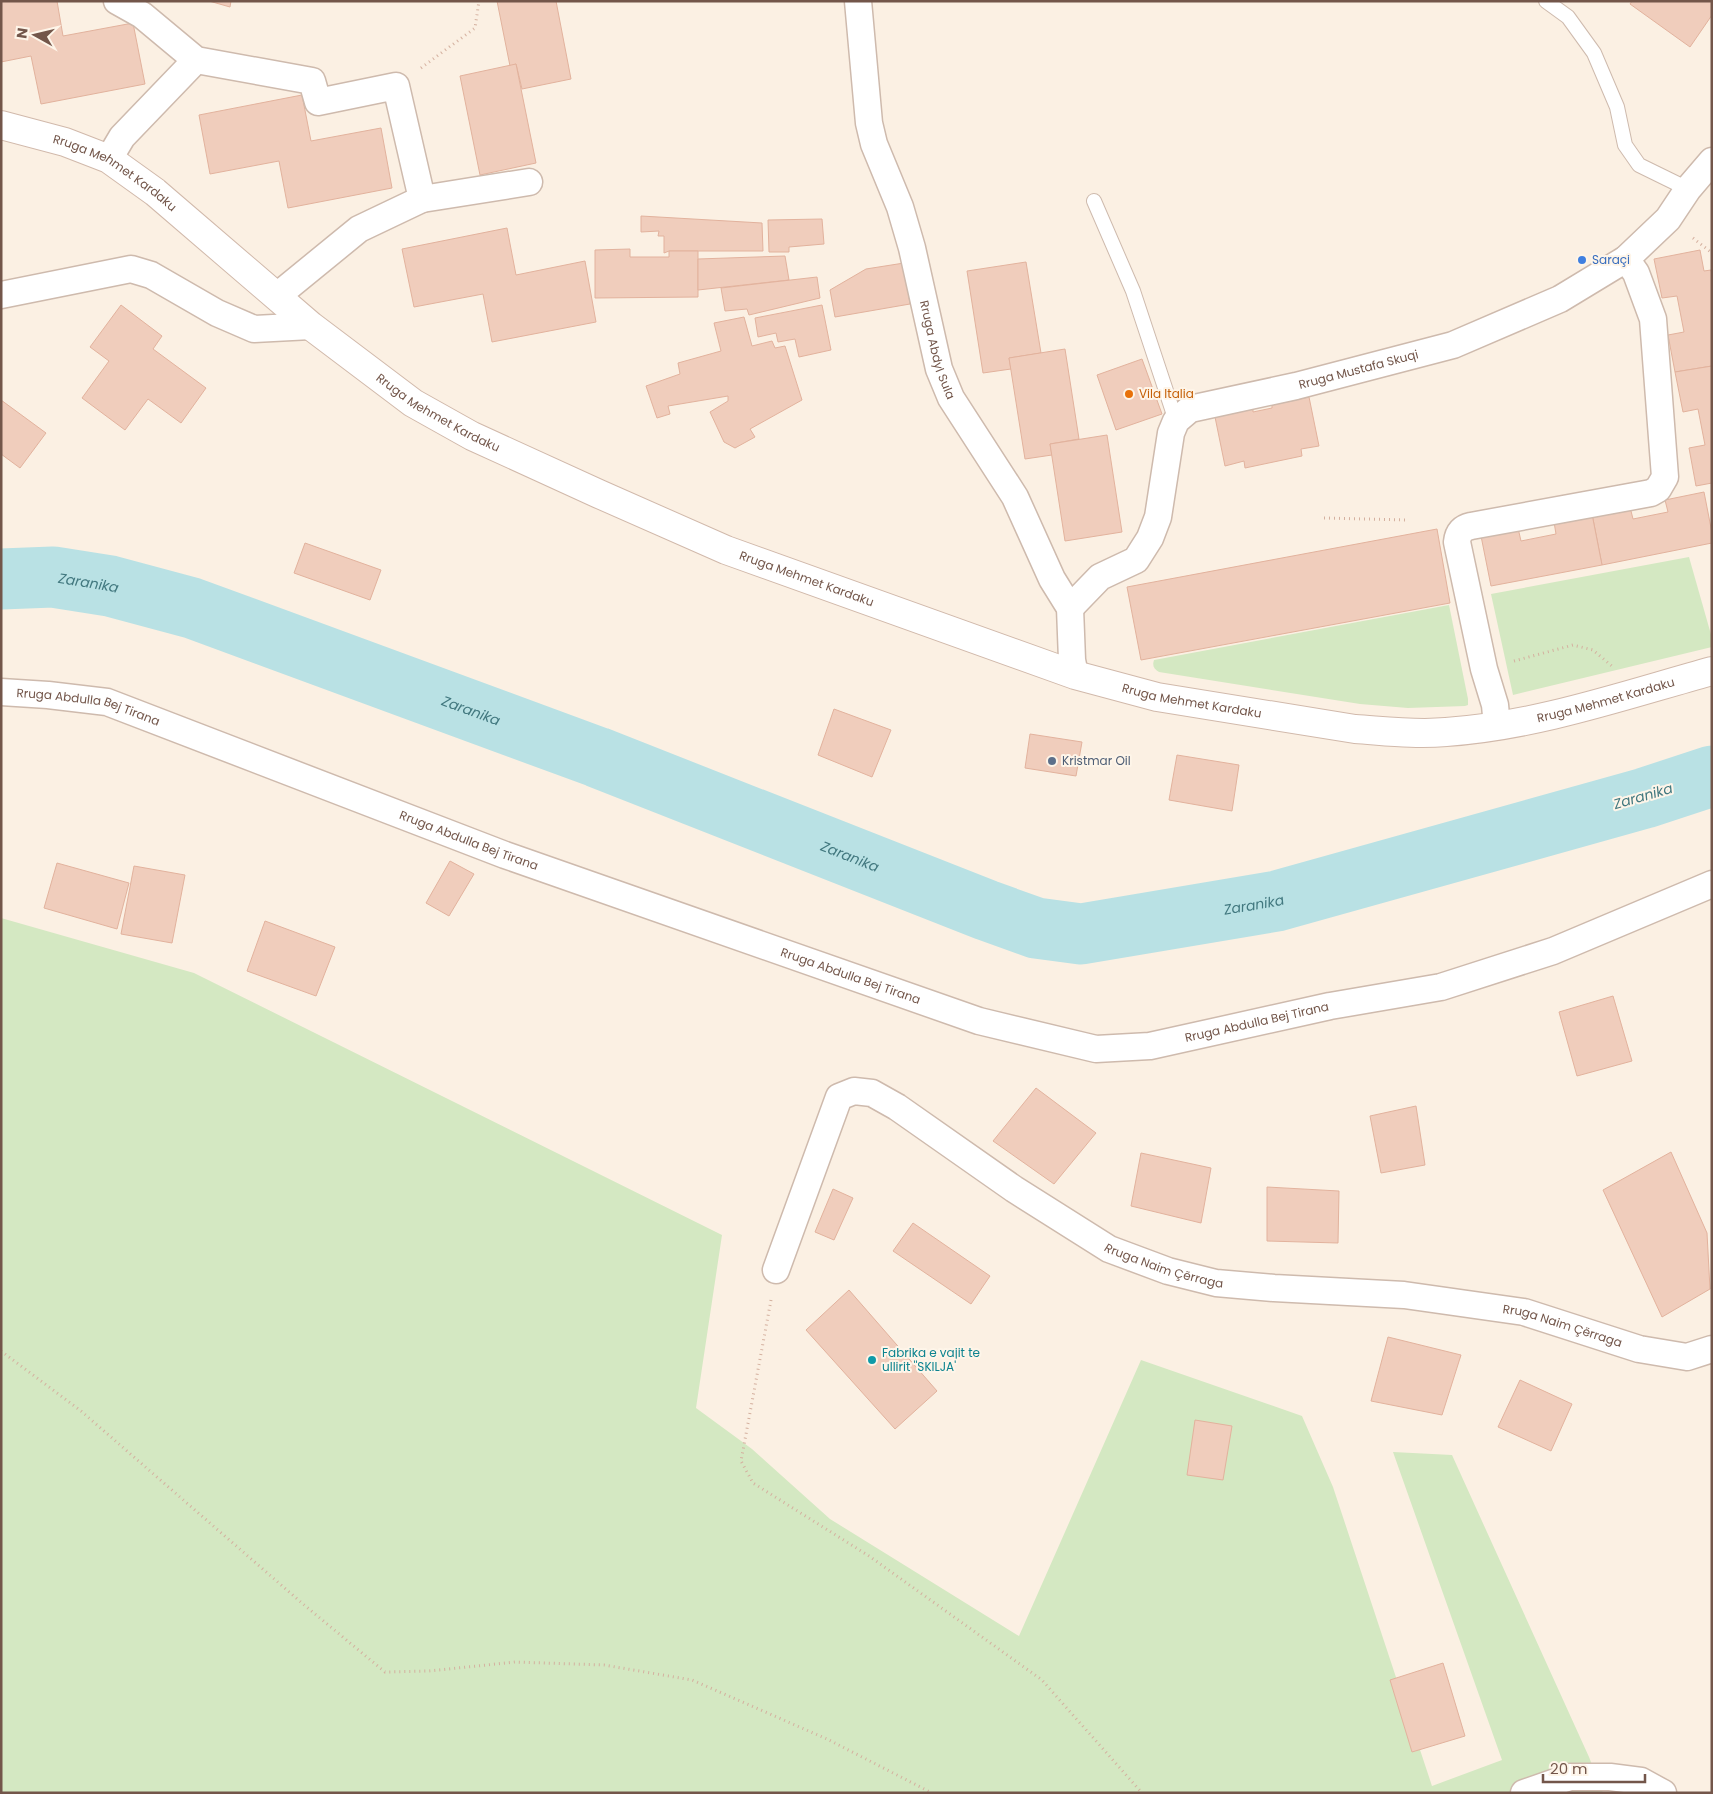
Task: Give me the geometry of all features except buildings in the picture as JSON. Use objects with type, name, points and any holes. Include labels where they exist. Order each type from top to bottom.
[{"type":"main road","name":"Rruga Mehmet Kardaku","points":[[1,125],[65,142],[108,159],[155,192],[311,326],[413,403],[472,436],[726,550],[1075,675],[1156,697],[1355,729],[1445,733],[1497,726],[1550,715],[1712,671]]},
{"type":"street","points":[[117,1],[142,15],[196,60],[312,82],[318,102],[396,86],[422,199]]},
{"type":"street","name":"Rruga Abdyl Sula","points":[[858,1],[870,123],[874,144],[900,207],[912,248],[939,368],[951,398],[1015,497],[1052,579],[1070,608],[1072,660],[1075,675]]},
{"type":"street","points":[[108,159],[122,136],[196,60]]},
{"type":"street","name":"Rruga Mustafa Skuqi","points":[[1176,421],[1190,409],[1296,386],[1453,345],[1560,299],[1626,259],[1668,219],[1688,189],[1712,161]]},
{"type":"street","points":[[277,296],[359,229],[422,199],[529,182]]},
{"type":"street","points":[[1497,726],[1495,705],[1484,669],[1457,542],[1461,531],[1471,526],[1651,493],[1663,483],[1665,471],[1653,318],[1636,273],[1626,259]]},
{"type":"street","points":[[1,295],[131,268],[151,275],[217,313],[254,329],[311,326]]},
{"type":"street","points":[[1070,608],[1100,577],[1136,560],[1150,538],[1158,517],[1171,433],[1176,421]]},
{"type":"street","name":"Rruga Abdulla Bej Tirana","points":[[1,692],[107,702],[495,852],[979,1021],[1096,1049],[1150,1046],[1330,1006],[1441,987],[1553,951],[1712,884]]},
{"type":"street","name":"Rruga Naim Çërraga","points":[[776,1270],[840,1097],[854,1091],[872,1093],[897,1106],[1014,1189],[1109,1249],[1168,1271],[1216,1283],[1404,1295],[1524,1312],[1638,1349],[1687,1356],[1712,1349]]},
{"type":"street","points":[[1524,1793],[1570,1778],[1610,1777],[1641,1781],[1663,1793]]},
{"type":"lane","points":[[1546,1],[1568,18],[1594,53],[1617,107],[1625,145],[1640,165],[1688,189]]},
{"type":"lane","points":[[1094,201],[1133,291],[1176,421]]},
{"type":"path","points":[[396,86],[474,28],[479,1]]},
{"type":"path","points":[[1324,518],[1406,520]]},
{"type":"path","points":[[1484,669],[1560,647],[1581,646],[1593,650],[1616,669],[1626,695]]},
{"type":"path","points":[[776,1270],[741,1461],[753,1483],[869,1556],[1042,1680],[1142,1793]]},
{"type":"path","points":[[1,1351],[81,1411],[303,1604],[385,1672],[429,1671],[525,1662],[604,1665],[692,1680],[827,1739],[932,1793]]},
{"type":"green space","points":[[1689,557],[1712,638],[1712,647],[1513,695],[1491,594]]},
{"type":"green space","points":[[1449,605],[1468,699],[1468,705],[1465,706],[1408,708],[1360,704],[1159,672],[1153,666],[1154,660]]},
{"type":"green space","points":[[1,918],[194,973],[722,1235],[696,1408],[752,1449],[830,1519],[1019,1636],[1141,1360],[1302,1416],[1333,1487],[1432,1786],[1502,1760],[1393,1452],[1452,1455],[1589,1757],[1603,1793],[1,1793]]},
{"type":"waterway","name":"Zaranika","points":[[1,579],[53,577],[110,586],[192,608],[597,757],[986,910],[1036,928],[1081,934],[1277,901],[1645,798],[1712,776]]},
{"type":"place","name":"Saraçi","points":[[1582,260]]},
{"type":"place","name":"Vila Italia","points":[[1129,394]]},
{"type":"place","name":"Kristmar Oil","points":[[1052,761]]},
{"type":"place","name":"Fabrika e vajit te ullirit ''SKILJA'","points":[[872,1360]]}]
